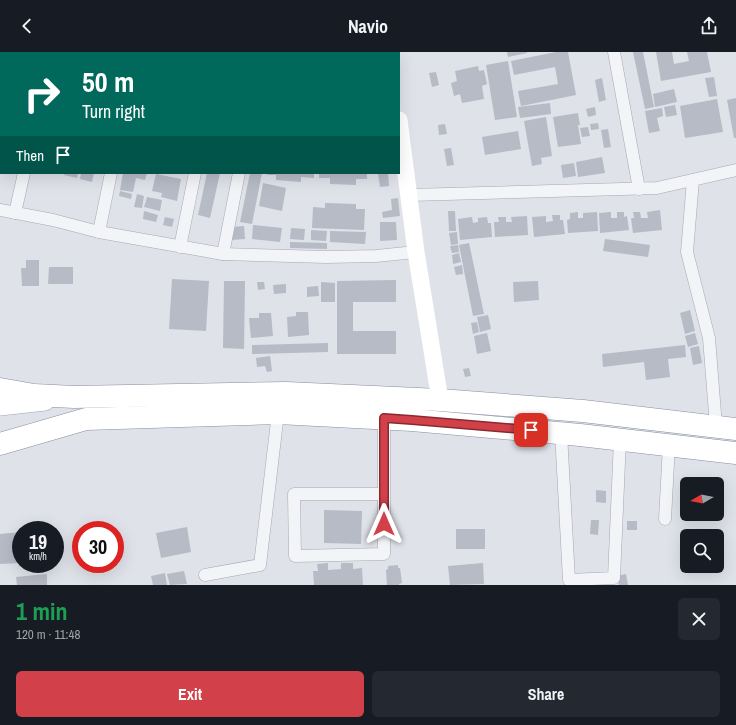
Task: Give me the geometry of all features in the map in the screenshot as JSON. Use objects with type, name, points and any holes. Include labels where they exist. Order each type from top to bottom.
[{"type":"highway","points":[[0,389],[34,395],[74,397],[286,393],[440,400],[583,411],[726,428]]},
{"type":"highway","points":[[0,444],[86,419],[278,414],[412,420],[620,439],[736,453]]},
{"type":"main road","points":[[0,406],[74,397]]},
{"type":"main road","points":[[0,436],[86,419]]},
{"type":"street","points":[[614,52],[639,188]]},
{"type":"street","points":[[400,131],[410,195],[416,252],[440,400]]},
{"type":"street","points":[[410,195],[657,188],[736,170]]},
{"type":"street","points":[[15,213],[24,174]]},
{"type":"street","points":[[99,232],[111,174]]},
{"type":"street","points":[[180,247],[194,174]]},
{"type":"street","points":[[223,254],[239,174]]},
{"type":"street","points":[[693,180],[687,252],[709,338],[726,428]]},
{"type":"street","points":[[0,210],[53,220],[99,232],[223,254],[326,257],[376,256],[416,252]]},
{"type":"street","points":[[205,575],[260,565],[278,414]]},
{"type":"street","points":[[384,418],[384,494],[384,554],[296,556],[294,494],[384,494]]},
{"type":"street","points":[[561,433],[569,580],[614,578],[620,439]]},
{"type":"street","points":[[665,519],[669,445]]},
{"type":"building","points":[[507,52],[527,52],[527,53],[508,57]]},
{"type":"building","points":[[556,52],[568,52],[576,95],[521,106],[518,91],[558,84],[555,67],[514,75],[511,61]]},
{"type":"building","points":[[633,52],[643,52],[654,107],[645,109]]},
{"type":"building","points":[[656,52],[672,52],[674,64],[689,61],[687,52],[707,52],[711,72],[661,81]]},
{"type":"building","points":[[508,61],[517,117],[495,120],[486,65]]},
{"type":"building","points":[[478,66],[479,71],[484,70],[487,84],[482,86],[484,99],[462,103],[460,94],[454,96],[451,83],[457,81],[455,71]]},
{"type":"building","points":[[436,72],[439,85],[432,87],[429,73]]},
{"type":"building","points":[[714,77],[717,96],[709,97],[705,78]]},
{"type":"building","points":[[602,78],[606,100],[599,102],[595,80]]},
{"type":"building","points":[[674,89],[677,102],[655,107],[653,94]]},
{"type":"building","points":[[736,98],[736,138],[734,138],[727,100]]},
{"type":"building","points":[[717,99],[723,132],[685,138],[680,106]]},
{"type":"building","points":[[550,103],[551,114],[520,118],[518,107]]},
{"type":"building","points":[[675,105],[677,115],[666,117],[664,107]]},
{"type":"building","points":[[595,107],[596,115],[588,117],[586,109]]},
{"type":"building","points":[[662,108],[663,116],[657,118],[660,131],[649,133],[645,111]]},
{"type":"building","points":[[578,113],[581,144],[558,147],[553,117]]},
{"type":"building","points":[[546,117],[552,156],[541,158],[542,164],[532,166],[524,121]]},
{"type":"building","points":[[598,123],[599,129],[591,130],[590,124]]},
{"type":"building","points":[[445,124],[447,134],[439,135],[438,125]]},
{"type":"building","points":[[588,127],[590,136],[582,137],[580,128]]},
{"type":"building","points":[[608,129],[611,147],[604,148],[601,130]]},
{"type":"building","points":[[518,131],[521,149],[485,155],[482,137]]},
{"type":"building","points":[[451,148],[454,165],[447,166],[444,149]]},
{"type":"building","points":[[602,157],[605,173],[578,177],[576,162]]},
{"type":"building","points":[[574,163],[576,176],[563,178],[561,165]]},
{"type":"building","points":[[64,174],[78,174],[77,178]]},
{"type":"building","points":[[81,174],[94,174],[92,182],[80,179]]},
{"type":"building","points":[[123,174],[147,174],[145,180],[136,178],[133,192],[120,190]]},
{"type":"building","points":[[156,174],[181,179],[177,201],[161,197],[162,193],[152,191]]},
{"type":"building","points":[[207,174],[220,174],[210,218],[198,215]]},
{"type":"building","points":[[250,174],[262,174],[252,224],[240,222]]},
{"type":"building","points":[[314,174],[314,178],[301,177],[301,182],[276,180],[276,175],[267,175]]},
{"type":"building","points":[[319,174],[367,174],[367,179],[356,179],[356,185],[330,184],[330,178],[319,178]]},
{"type":"building","points":[[378,174],[388,174],[389,186],[380,187]]},
{"type":"building","points":[[263,183],[286,188],[282,211],[259,206]]},
{"type":"building","points":[[120,191],[132,194],[131,199],[119,196]]},
{"type":"building","points":[[137,194],[144,196],[142,208],[134,207]]},
{"type":"building","points":[[147,197],[162,200],[160,211],[144,207]]},
{"type":"building","points":[[398,198],[400,216],[383,218],[382,212],[392,210],[391,199]]},
{"type":"building","points":[[325,203],[356,204],[356,209],[365,209],[364,230],[312,228],[313,207],[325,208]]},
{"type":"building","points":[[660,210],[662,230],[633,233],[631,218],[634,218],[633,212],[640,212],[641,218],[648,218],[647,212]]},
{"type":"building","points":[[144,211],[158,215],[156,222],[143,219]]},
{"type":"building","points":[[448,211],[455,211],[456,231],[449,231]]},
{"type":"building","points":[[578,212],[578,218],[583,218],[583,213],[597,212],[598,231],[568,233],[567,220],[570,219],[570,213]]},
{"type":"building","points":[[611,212],[611,218],[617,218],[617,212],[624,212],[624,217],[627,216],[629,230],[600,233],[599,213]]},
{"type":"building","points":[[552,215],[560,215],[560,220],[563,220],[565,234],[534,237],[532,217],[546,216],[546,222],[553,221]]},
{"type":"building","points":[[527,216],[528,235],[495,237],[494,222],[499,222],[498,217],[506,217],[506,222],[512,222],[511,217]]},
{"type":"building","points":[[165,217],[174,219],[172,227],[163,225]]},
{"type":"building","points":[[472,217],[473,223],[478,222],[478,218],[487,217],[488,223],[491,223],[492,237],[460,240],[458,219]]},
{"type":"building","points":[[380,222],[396,222],[397,240],[380,241]]},
{"type":"building","points":[[253,225],[282,228],[280,242],[252,239]]},
{"type":"building","points":[[244,226],[245,239],[231,240],[230,227]]},
{"type":"building","points":[[291,228],[305,229],[304,240],[290,239]]},
{"type":"building","points":[[311,230],[327,231],[326,241],[311,240]]},
{"type":"building","points":[[330,231],[366,232],[365,244],[330,242]]},
{"type":"building","points":[[457,232],[458,244],[451,245],[449,233]]},
{"type":"building","points":[[605,239],[650,245],[648,257],[603,251]]},
{"type":"building","points":[[290,242],[327,243],[327,249],[290,248]]},
{"type":"building","points":[[469,243],[484,314],[473,316],[459,245]]},
{"type":"building","points":[[458,245],[459,252],[452,253],[450,246]]},
{"type":"building","points":[[459,253],[461,262],[453,264],[452,255]]},
{"type":"building","points":[[26,260],[39,260],[39,286],[22,286],[21,268],[26,268]]},
{"type":"building","points":[[462,265],[463,274],[456,275],[454,267]]},
{"type":"building","points":[[49,267],[73,267],[73,284],[48,284]]},
{"type":"building","points":[[172,279],[209,281],[206,331],[169,329]]},
{"type":"building","points":[[396,280],[396,302],[353,302],[353,331],[396,331],[396,354],[337,354],[337,281]]},
{"type":"building","points":[[224,281],[245,281],[244,349],[223,348]]},
{"type":"building","points":[[538,281],[539,300],[514,302],[513,282]]},
{"type":"building","points":[[257,282],[264,282],[265,289],[258,290]]},
{"type":"building","points":[[321,282],[335,283],[335,302],[321,302]]},
{"type":"building","points":[[286,284],[286,293],[274,294],[273,285]]},
{"type":"building","points":[[318,286],[319,296],[307,297],[307,287]]},
{"type":"building","points":[[690,310],[695,331],[685,334],[680,313]]},
{"type":"building","points":[[296,312],[308,312],[309,335],[288,337],[287,317],[296,316]]},
{"type":"building","points":[[259,313],[271,313],[273,336],[251,338],[249,318],[259,318]]},
{"type":"building","points":[[488,315],[491,329],[480,332],[477,317]]},
{"type":"building","points":[[477,322],[479,332],[473,334],[471,323]]},
{"type":"building","points":[[487,333],[491,351],[477,354],[474,336]]},
{"type":"building","points":[[695,333],[698,344],[688,347],[685,336]]},
{"type":"building","points":[[328,343],[328,352],[252,354],[252,345]]},
{"type":"building","points":[[685,345],[686,357],[668,359],[670,377],[646,380],[644,362],[603,367],[602,354]]},
{"type":"building","points":[[699,346],[702,363],[693,365],[690,348]]},
{"type":"building","points":[[270,356],[272,371],[267,372],[265,366],[257,367],[256,358]]},
{"type":"building","points":[[469,368],[471,376],[465,377],[463,369]]},
{"type":"building","points":[[596,490],[606,491],[606,503],[596,502]]},
{"type":"building","points":[[324,510],[362,511],[361,544],[324,543]]},
{"type":"building","points":[[591,520],[599,520],[598,535],[590,534]]},
{"type":"building","points":[[627,521],[637,521],[637,530],[627,530]]},
{"type":"building","points":[[187,527],[191,552],[161,558],[156,533]]},
{"type":"building","points":[[456,529],[485,529],[485,549],[456,549]]},
{"type":"building","points":[[12,533],[12,563],[0,564],[0,534]]},
{"type":"building","points":[[328,563],[328,570],[341,569],[341,563],[353,563],[353,569],[362,568],[363,585],[314,585],[313,571],[318,571],[317,564]]},
{"type":"building","points":[[483,563],[484,584],[450,585],[448,566]]},
{"type":"building","points":[[398,565],[398,568],[400,568],[402,583],[399,585],[387,585],[386,570],[388,569],[388,566]]},
{"type":"building","points":[[184,571],[187,584],[170,585],[167,574]]},
{"type":"building","points":[[165,573],[167,585],[153,585],[151,576]]},
{"type":"building","points":[[47,574],[47,585],[17,585],[16,577]]},
{"type":"building","points":[[626,574],[628,585],[619,585],[617,576]]},
{"type":"route","points":[[384,524],[384,418],[531,430]]}]
